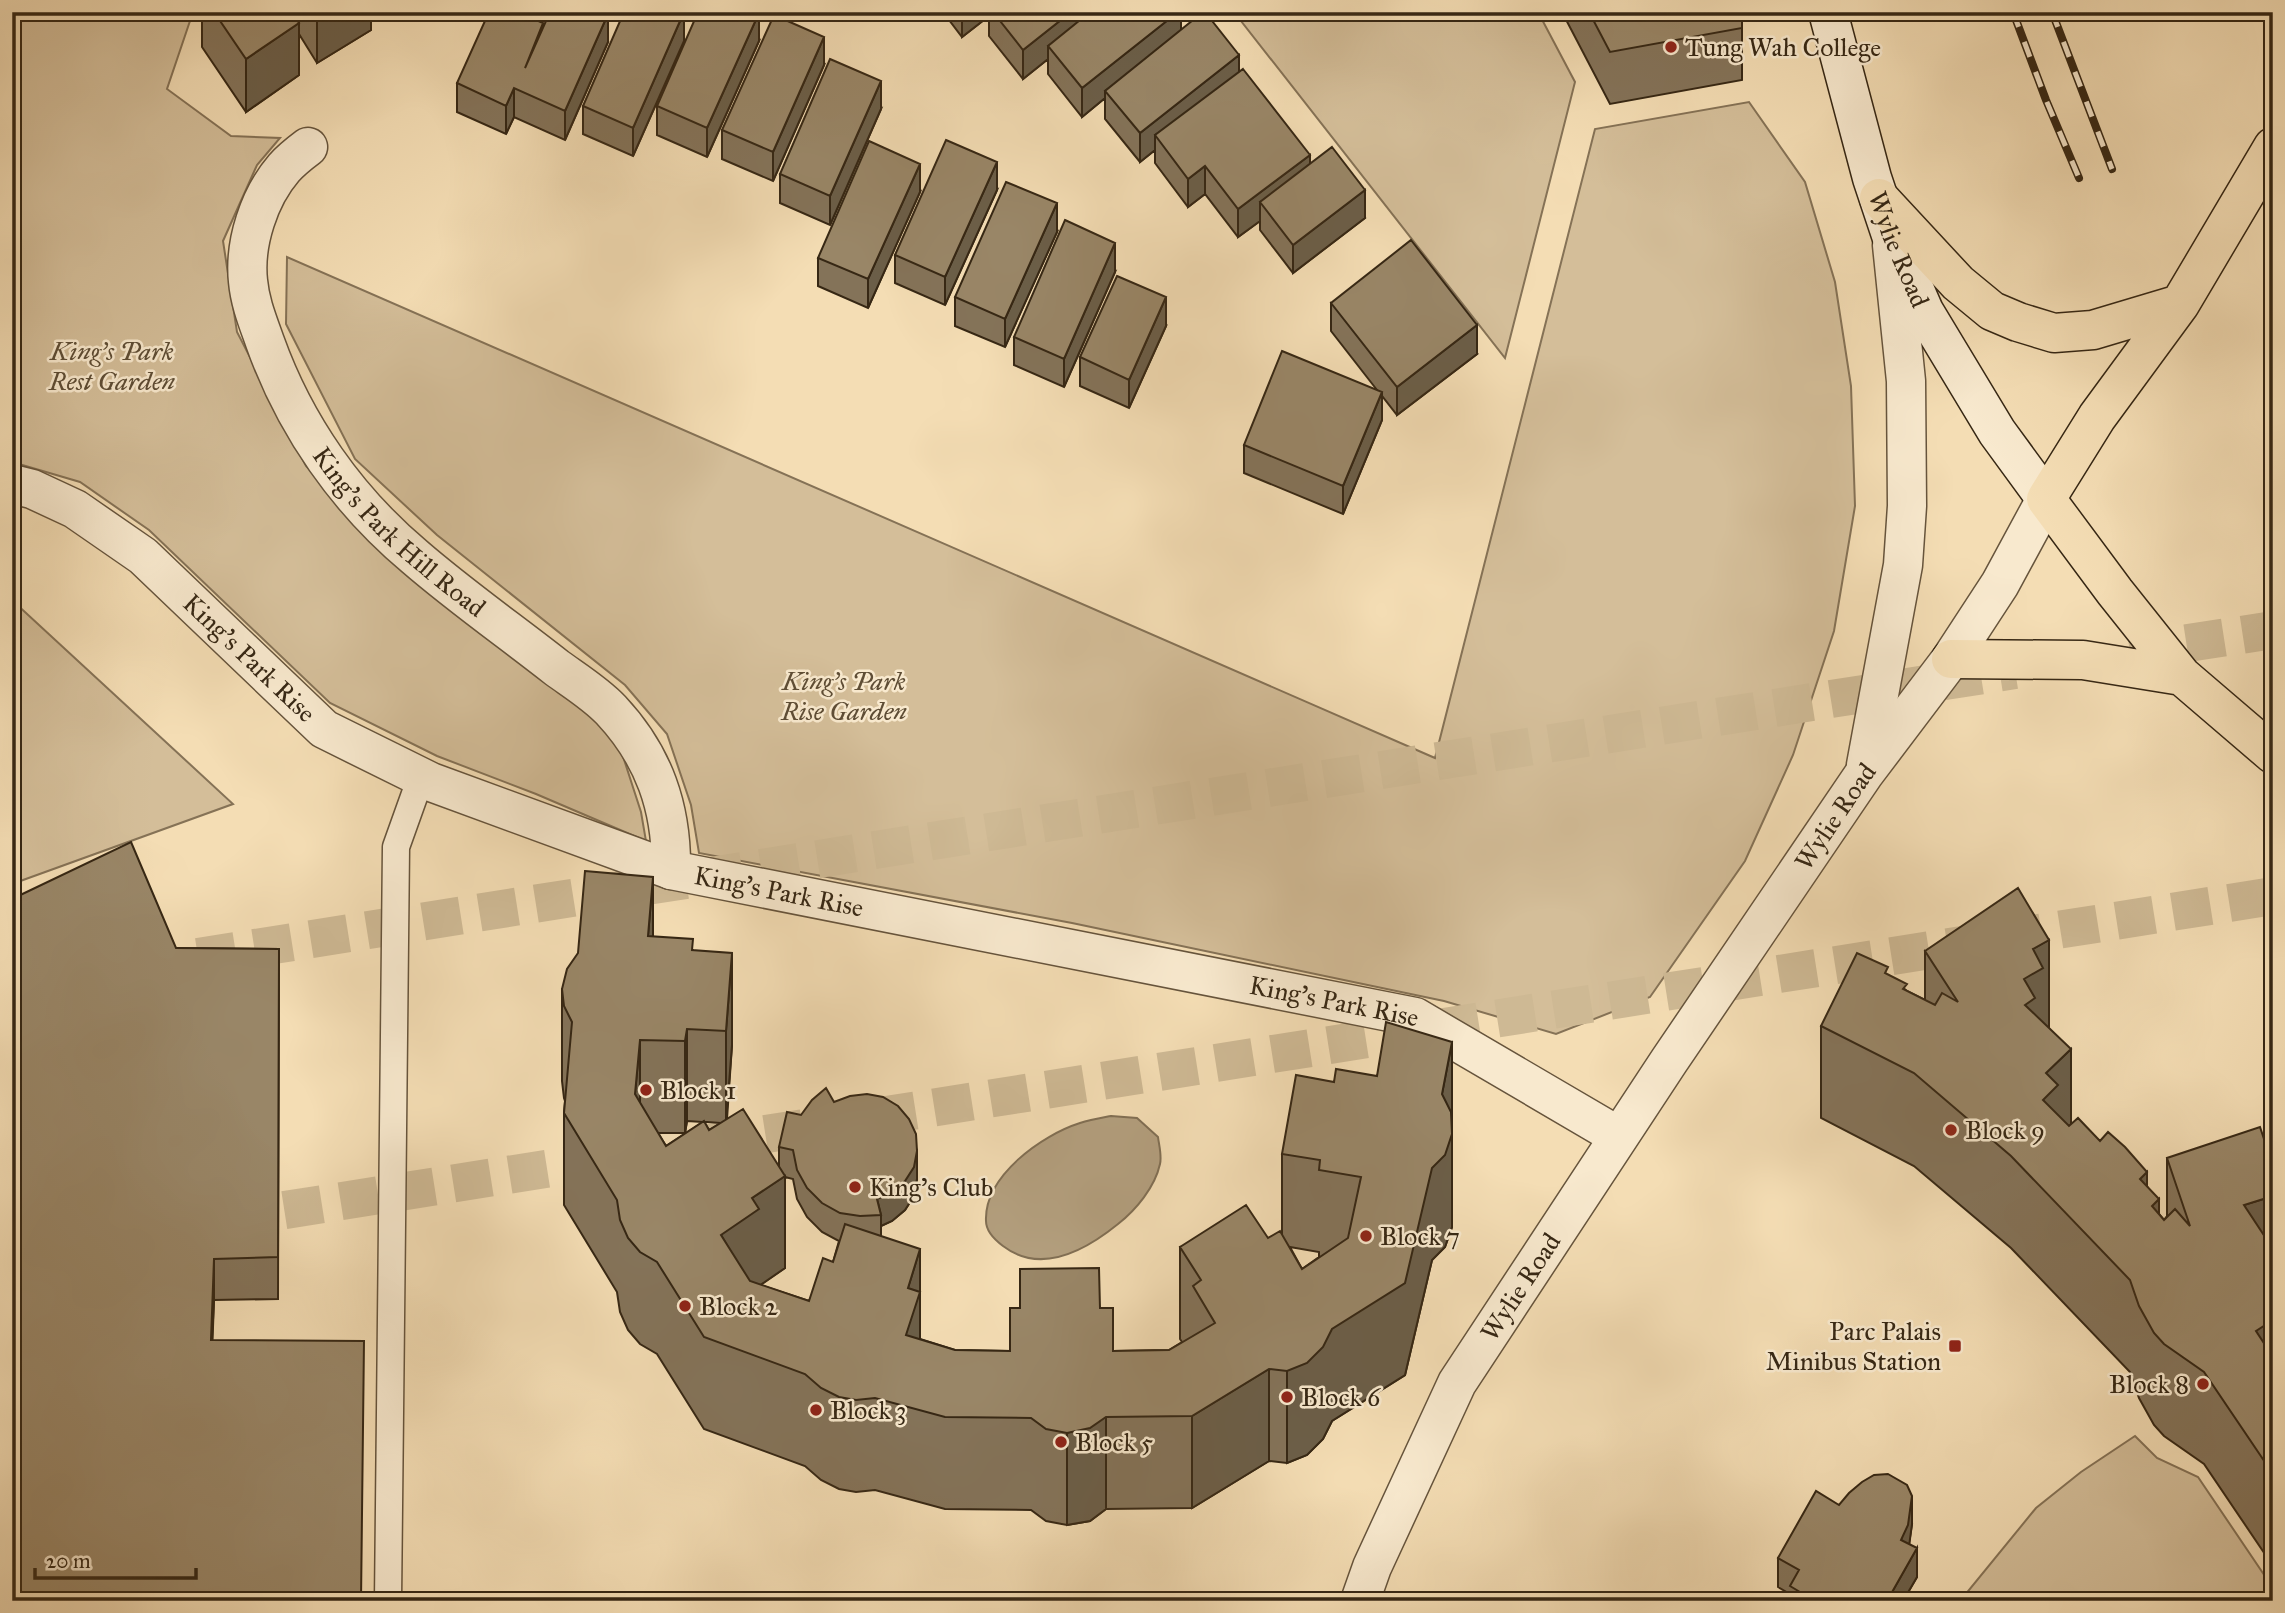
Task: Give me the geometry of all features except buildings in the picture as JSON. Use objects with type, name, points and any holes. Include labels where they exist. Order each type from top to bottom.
[{"type":"highway","points":[[2273,147],[2180,304],[2097,416],[2046,499],[2182,676],[2273,754]]},
{"type":"highway","points":[[1879,198],[1958,283],[1992,311],[2018,322],[2054,333],[2093,330],[2180,304]]},
{"type":"highway","points":[[1951,659],[2083,660],[2182,676]]},
{"type":"street","name":"Wylie Road","points":[[1360,1601],[1372,1567],[1457,1383],[1618,1136],[1864,774],[1951,659],[2000,584],[2046,499],[1997,432],[1924,311],[1891,235],[1879,198],[1828,12]]},
{"type":"street","name":"King's Park Hill Road","points":[[308,147],[285,167],[268,192],[256,220],[249,250],[247,280],[253,310],[273,366],[300,420],[332,470],[370,516],[414,557],[611,709],[647,757],[667,812],[671,832],[671,870]]},
{"type":"street","points":[[1864,774],[1903,565],[1907,506],[1906,381],[1891,235]]},
{"type":"street","name":"King's Park Rise","points":[[12,484],[32,489],[75,509],[143,556],[324,729],[431,782],[671,870],[1415,1017],[1618,1136]]},
{"type":"lane","points":[[388,1601],[396,847],[421,777]]},
{"type":"green space","name":"King's Park Rest Garden","points":[[12,12],[193,12],[167,89],[231,136],[280,138],[257,165],[223,241],[237,332],[306,466],[400,565],[576,692],[618,741],[641,812],[646,841],[437,756],[330,703],[149,530],[80,482],[12,462]]},
{"type":"green space","points":[[1234,12],[1538,12],[1575,82],[1505,358]]},
{"type":"green space","name":"King's Park Rise Garden","points":[[1749,102],[1805,182],[1835,282],[1851,386],[1855,506],[1834,631],[1793,755],[1745,861],[1650,997],[1556,1034],[1444,1001],[1072,923],[699,853],[691,805],[667,734],[625,685],[437,535],[355,459],[286,324],[287,257],[1435,758],[1595,129]]},
{"type":"green space","points":[[13,601],[233,804],[12,884]]},
{"type":"green space","points":[[2135,1436],[2157,1458],[2198,1477],[2273,1588],[2273,1601],[1960,1601],[2036,1508],[2081,1472]]},
{"type":"shaded area","points":[[1111,1116],[1137,1118],[1158,1137],[1160,1164],[1149,1189],[1138,1205],[1105,1234],[1063,1256],[1032,1258],[1018,1254],[997,1241],[986,1225],[988,1204],[1005,1173],[1033,1147],[1049,1137],[1080,1123]]},
{"type":"tunnel","points":[[2130,652],[2273,630]]},
{"type":"tunnel","points":[[198,957],[2015,670]]},
{"type":"tunnel","points":[[709,1143],[2273,896]]},
{"type":"tunnel","points":[[228,1219],[615,1158]]},
{"type":"railway","points":[[2013,12],[2079,178]]},
{"type":"railway","points":[[2052,12],[2112,169]]},
{"type":"place","name":"Tung Wah College","points":[[1671,47]]},
{"type":"place","name":"Block 1","points":[[646,1090]]},
{"type":"place","name":"Block 9","points":[[1951,1130]]},
{"type":"place","name":"King's Club","points":[[855,1187]]},
{"type":"place","name":"Block 7","points":[[1366,1236]]},
{"type":"place","name":"Block 2","points":[[685,1306]]},
{"type":"place","name":"Parc Palais Minibus Station","points":[[1955,1346]]},
{"type":"place","name":"Block 8","points":[[2203,1384]]},
{"type":"place","name":"Block 6","points":[[1287,1397]]},
{"type":"place","name":"Block 3","points":[[816,1410]]},
{"type":"place","name":"Block 5","points":[[1061,1442]]}]
